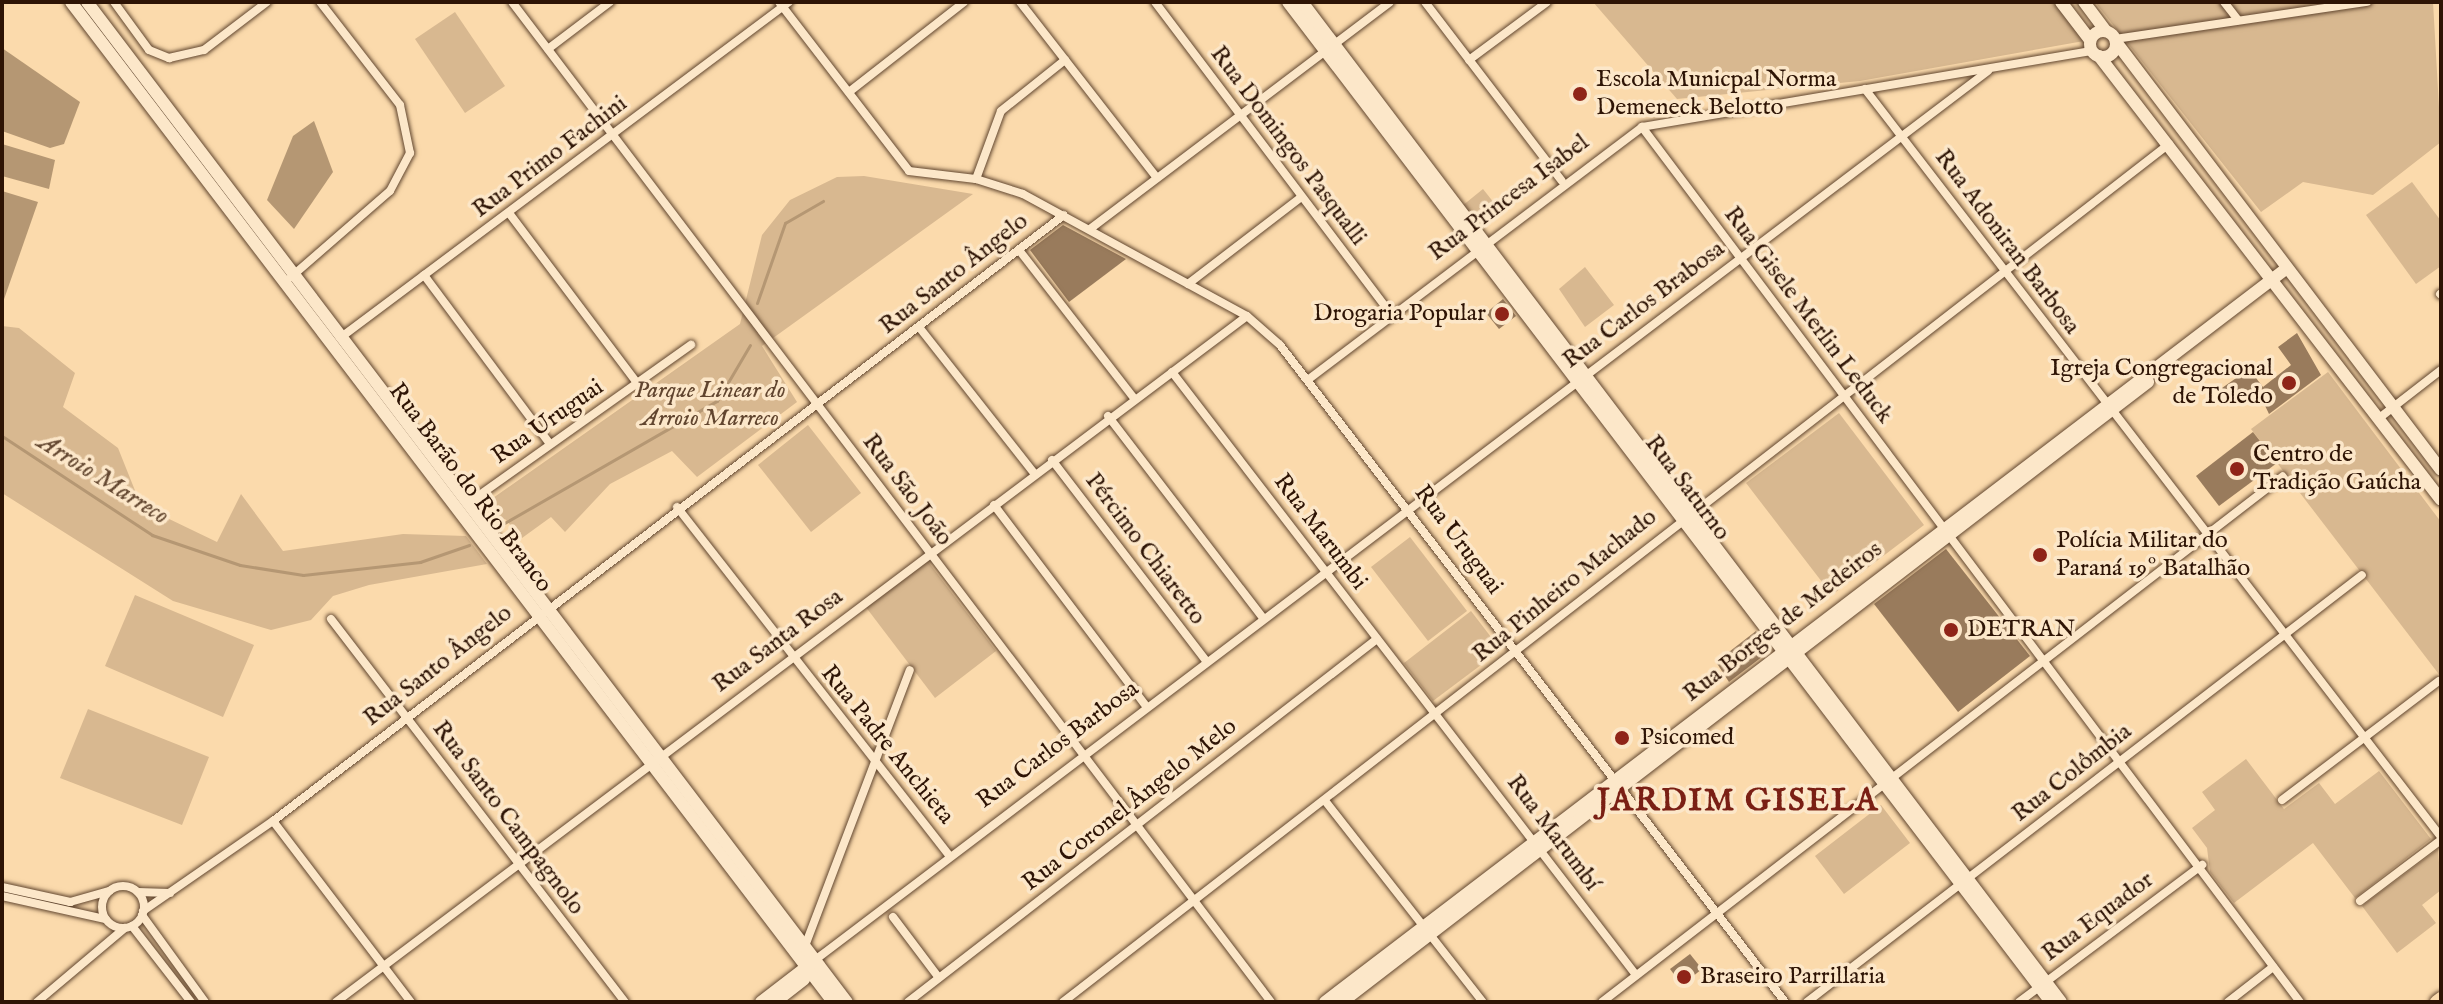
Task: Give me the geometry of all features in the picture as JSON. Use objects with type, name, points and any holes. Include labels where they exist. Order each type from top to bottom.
[{"type":"street","name":"Rua Barão do Rio Branco","points":[[71,2],[139,81],[776,916],[847,1002]]},
{"type":"street","name":"Rua Barão do Rio Branco","points":[[87,2],[139,81]]},
{"type":"street","points":[[114,2],[149,50],[169,58],[204,50],[267,2]]},
{"type":"street","points":[[290,278],[390,191],[410,153],[400,105],[320,2]]},
{"type":"street","name":"Rua São João","points":[[512,2],[1271,1002]]},
{"type":"street","points":[[548,49],[610,2]]},
{"type":"street","points":[[784,4],[849,92],[964,2]]},
{"type":"street","points":[[1020,2],[1157,178]]},
{"type":"street","name":"Rua Domingos Pasqualli","points":[[1155,2],[1300,198],[1391,314]]},
{"type":"street","name":"Rua Saturno","points":[[1288,2],[1331,49],[2042,984],[2061,1002]]},
{"type":"street","name":"Rua Saturno","points":[[1302,2],[1331,49]]},
{"type":"street","points":[[1090,229],[1242,117],[1390,2]]},
{"type":"street","points":[[1425,2],[1562,181]]},
{"type":"street","points":[[1469,60],[1547,2]]},
{"type":"street","points":[[2061,2],[2441,500]]},
{"type":"street","points":[[2084,2],[2441,470]]},
{"type":"street","points":[[2224,2],[2238,20]]},
{"type":"street","points":[[2094,49],[2112,37],[2367,2]]},
{"type":"street","name":"Rua Primo Fachini","points":[[337,340],[784,4]]},
{"type":"street","points":[[2094,49],[2112,52],[2112,37]]},
{"type":"street","name":"Rua Princesa Isabel","points":[[1309,379],[1562,181],[1642,127],[1988,71],[2094,49]]},
{"type":"street","points":[[976,179],[1001,111],[1065,60]]},
{"type":"street","name":"Rua Carlos Brabosa","points":[[1324,572],[1988,71]]},
{"type":"street","name":"Rua Adoniran Barbosa","points":[[1865,89],[2441,838]]},
{"type":"street","name":"Rua Uruguai","points":[[849,92],[909,171],[976,179],[1064,215],[1247,316],[1309,379],[1785,1002]]},
{"type":"street","name":"Rua Gisele Merlin Leduck","points":[[1642,127],[1842,395],[2202,865],[2300,1002]]},
{"type":"street","name":"Rua Pinheiro Machado","points":[[1063,1002],[1326,802],[1686,515],[2169,144]]},
{"type":"street","points":[[1188,284],[1300,198]]},
{"type":"street","points":[[509,213],[637,383]]},
{"type":"street","name":"Rua Santo Ângelo","points":[[102,951],[143,913],[273,821],[677,507],[818,406],[1064,215]]},
{"type":"street","points":[[1019,250],[1134,398]]},
{"type":"street","name":"Rua Borges de Medeiros","points":[[1325,1002],[1428,931],[2287,268]]},
{"type":"street","points":[[424,275],[550,444]]},
{"type":"street","name":"Rua Santa Rosa","points":[[336,1002],[1108,416],[1247,316]]},
{"type":"street","points":[[919,327],[1034,473]]},
{"type":"street","name":"Rua Barão do Rio Branco","points":[[337,340],[467,504],[504,560]]},
{"type":"street","name":"Rua Uruguai","points":[[467,504],[691,345]]},
{"type":"street","points":[[2378,419],[2441,370]]},
{"type":"street","name":"Rua Marumbi","points":[[1172,372],[1437,715]]},
{"type":"street","points":[[1108,416],[1263,618]]},
{"type":"street","name":"Pércimo Chiaretto","points":[[1052,460],[1206,661]]},
{"type":"street","points":[[1602,1002],[2283,476]]},
{"type":"street","points":[[994,505],[1146,706]]},
{"type":"street","name":"Rua Padre Anchieta","points":[[677,507],[790,656],[949,855]]},
{"type":"street","name":"Rua Carlos Barbosa","points":[[775,1002],[815,965],[949,855],[1324,572]]},
{"type":"street","name":"Rua Colômbia","points":[[1807,1002],[2362,575]]},
{"type":"street","name":"Rua Santo Campagnolo","points":[[331,619],[625,1002]]},
{"type":"street","name":"Rua Coronel Ângelo Melo","points":[[908,1002],[1377,639]]},
{"type":"street","points":[[805,946],[879,765],[910,670]]},
{"type":"street","points":[[2282,800],[2439,681]]},
{"type":"street","name":"Rua Marumbí","points":[[1437,715],[1636,975]]},
{"type":"street","points":[[1326,802],[1483,1002]]},
{"type":"street","points":[[273,821],[411,1002]]},
{"type":"street","points":[[2360,901],[2441,838]]},
{"type":"street","name":"Rua Equador","points":[[2019,1002],[2202,865]]},
{"type":"street","points":[[2,887],[128,927],[148,944],[191,1002]]},
{"type":"street","points":[[2,896],[49,904],[109,891],[136,891],[154,898],[182,888]]},
{"type":"street","points":[[37,1002],[102,951],[108,922],[109,891]]},
{"type":"street","points":[[136,891],[156,937],[205,1002]]},
{"type":"street","name":"Rua Barão do Rio Branco","points":[[776,916],[805,946],[833,1002]]},
{"type":"street","points":[[893,917],[939,978]]},
{"type":"street","points":[[1342,1002],[1428,931]]},
{"type":"street","name":"Rua Carlos Barbosa","points":[[761,1002],[815,965]]},
{"type":"street","points":[[2228,1002],[2273,967]]},
{"type":"street","name":"Rua Saturno","points":[[2042,984],[2051,1002]]},
{"type":"green space","points":[[1593,2],[2056,2],[2084,41],[1860,81],[1677,99]]},
{"type":"green space","points":[[2095,2],[2433,2],[2441,142],[2373,195],[2303,182],[2261,212]]},
{"type":"green space","points":[[455,12],[505,86],[465,113],[415,39]]},
{"type":"green space","name":"Parque Linear do Arroio Marreco","points":[[864,176],[973,194],[762,346],[797,402],[697,477],[672,451],[610,484],[565,532],[551,517],[522,538],[505,519],[494,522],[483,505],[740,324],[762,235],[790,200],[837,177]]},
{"type":"green space","points":[[2412,182],[2441,221],[2441,266],[2416,284],[2366,215]]},
{"type":"green space","points":[[1483,189],[1502,213],[1481,230],[1462,206]]},
{"type":"green space","points":[[1585,267],[1614,305],[1585,327],[1559,289]]},
{"type":"green space","points":[[2,326],[19,328],[75,373],[63,407],[118,448],[138,498],[165,517],[217,542],[241,494],[283,551],[403,534],[466,536],[487,564],[369,585],[333,596],[311,620],[271,630],[173,601],[2,493]]},
{"type":"green space","points":[[2328,372],[2441,522],[2441,677],[2251,429]]},
{"type":"green space","points":[[1839,413],[1924,525],[1832,595],[1746,483]]},
{"type":"green space","points":[[808,425],[861,493],[811,532],[758,465]]},
{"type":"green space","points":[[1410,537],[1467,611],[1428,641],[1371,567]]},
{"type":"green space","points":[[926,559],[996,651],[935,698],[865,606]]},
{"type":"green space","points":[[135,595],[254,645],[223,717],[105,666]]},
{"type":"green space","points":[[1471,611],[1501,650],[1433,701],[1404,663]]},
{"type":"green space","points":[[88,709],[209,757],[182,825],[60,778]]},
{"type":"green space","points":[[2246,759],[2284,809],[2319,783],[2335,804],[2379,771],[2431,839],[2355,898],[2313,843],[2234,903],[2210,872],[2207,848],[2192,828],[2215,810],[2202,792]]},
{"type":"green space","points":[[1881,805],[1910,843],[1844,894],[1815,856]]},
{"type":"green space","points":[[2438,849],[2441,890],[2422,905],[2436,923],[2397,953],[2362,906]]},
{"type":"shaded area","points":[[2,48],[80,102],[64,144],[50,148],[2,131]]},
{"type":"shaded area","points":[[314,121],[333,172],[294,229],[267,200],[293,136]]},
{"type":"shaded area","points":[[2,144],[55,160],[49,189],[2,176]]},
{"type":"shaded area","points":[[2,191],[38,202],[2,305]]},
{"type":"building","points":[[1063,225],[1126,259],[1069,302],[1030,250]]},
{"type":"building","name":"Drogaria Popular","points":[[1503,299],[1516,316],[1499,329],[1486,313]]},
{"type":"building","points":[[2297,333],[2321,375],[2269,414],[2258,391],[2236,406],[2222,388],[2249,369],[2263,387],[2291,365],[2278,347]]},
{"type":"building","name":"Centro de Tradição Gaúcha","points":[[2253,432],[2277,463],[2219,506],[2196,476]]},
{"type":"building","name":"DETRAN","points":[[1946,549],[2030,656],[1958,712],[1874,604]]},
{"type":"building","points":[[1756,631],[1771,650],[1729,682],[1716,662]]},
{"type":"building","name":"Braseiro Parrillaria","points":[[1690,954],[1702,969],[1682,985],[1670,969]]},
{"type":"waterway","name":"Arroio Marreco","points":[[757,303],[785,223],[823,201]]},
{"type":"waterway","name":"Arroio Marreco","points":[[501,525],[717,401],[750,345]]},
{"type":"waterway","name":"Arroio Marreco","points":[[2,436],[152,535],[240,565],[303,575],[420,562],[469,545]]},
{"type":"place","name":"Escola Municpal Norma Demeneck Belotto","points":[[1580,94]]},
{"type":"place","name":"Drogaria Popular","points":[[1502,314]]},
{"type":"place","name":"Igreja Congregacional de Toledo","points":[[2289,383]]},
{"type":"place","name":"Centro de Tradição Gaúcha","points":[[2237,469]]},
{"type":"place","name":"Polícia Militar do Paraná 19º Batalhão","points":[[2040,555]]},
{"type":"place","name":"DETRAN","points":[[1951,630]]},
{"type":"place","name":"Psicomed","points":[[1622,738]]},
{"type":"place","name":"Braseiro Parrillaria","points":[[1684,977]]},
{"type":"district","name":"JARDIM GISELA","points":[[1738,802]]}]
